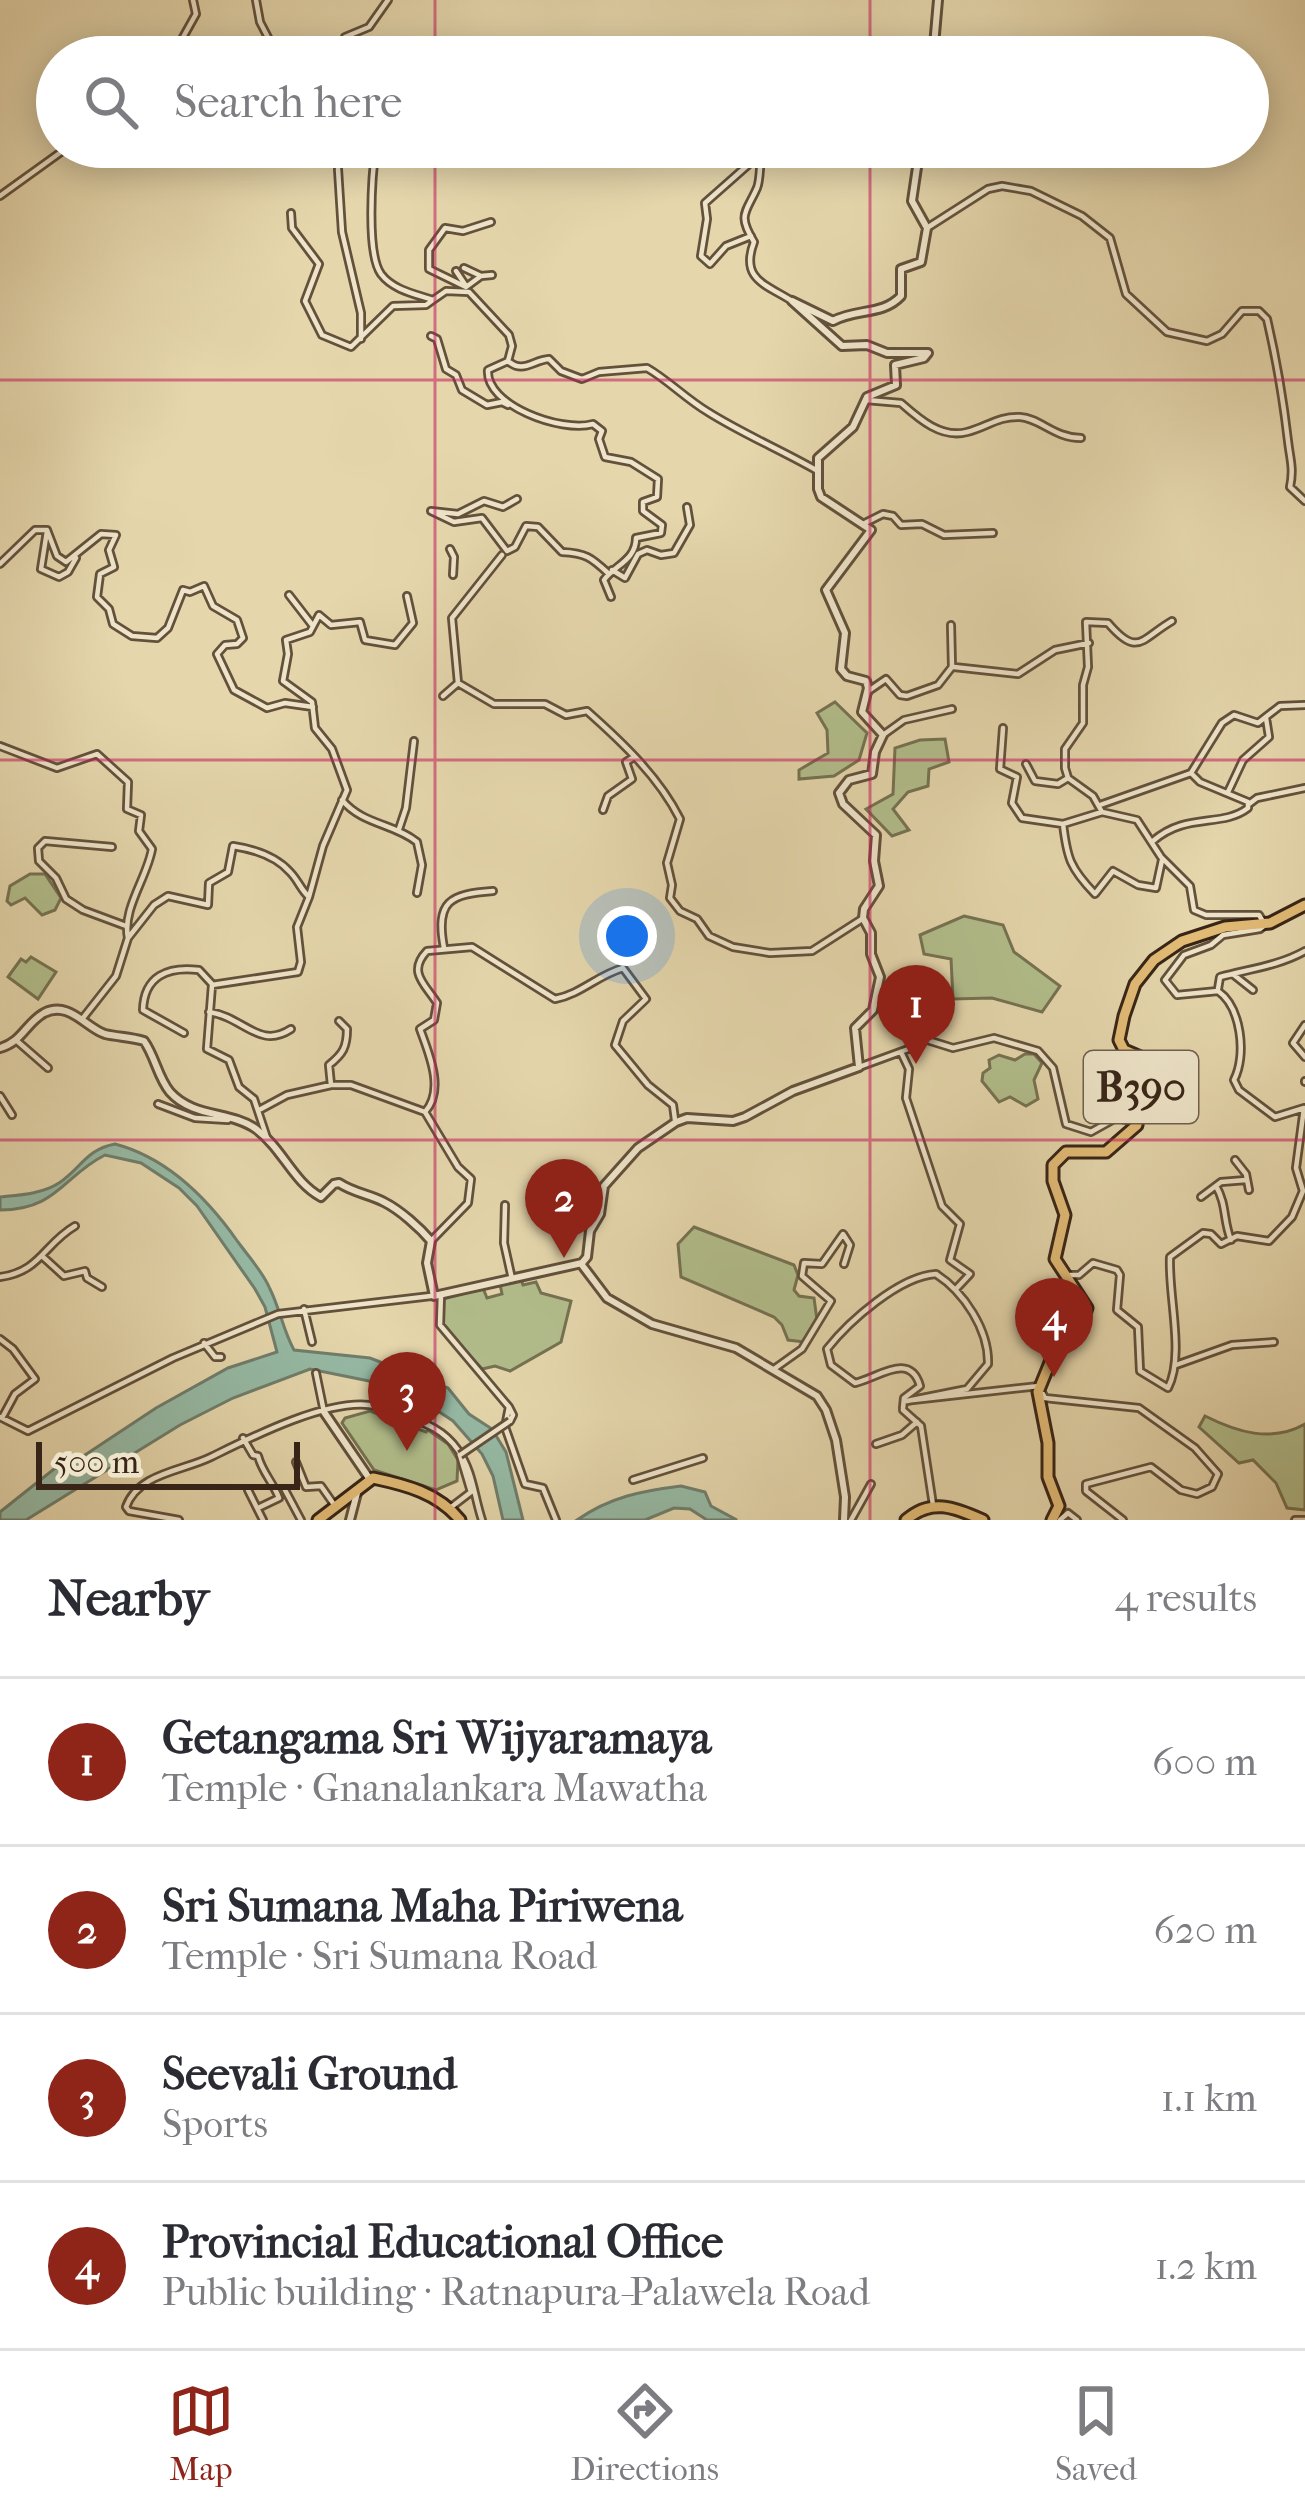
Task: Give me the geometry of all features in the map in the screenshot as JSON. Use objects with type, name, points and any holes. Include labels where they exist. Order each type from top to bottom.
[{"type":"main road","name":"B390","points":[[1038,1387],[1060,1338],[1087,1312],[1084,1300],[1054,1259],[1065,1215],[1052,1181],[1053,1165],[1066,1153],[1106,1152],[1130,1135],[1139,1119],[1145,1059],[1124,1050],[1120,1040],[1131,994],[1150,964],[1177,944],[1219,928],[1265,925],[1305,905]]},
{"type":"main road","points":[[1038,1387],[1038,1408],[1048,1443],[1048,1477],[1059,1506],[1056,1520]]},
{"type":"main road","points":[[317,1520],[369,1478],[426,1492],[460,1520]]},
{"type":"main road","points":[[906,1520],[933,1505],[983,1520]]},
{"type":"street","points":[[184,36],[196,14],[193,0]]},
{"type":"street","points":[[256,0],[267,36]]},
{"type":"street","points":[[347,36],[369,27],[388,0]]},
{"type":"street","points":[[935,36],[938,0]]},
{"type":"street","points":[[0,196],[39,168]]},
{"type":"street","points":[[376,168],[374,234],[381,273],[403,291],[433,300]]},
{"type":"street","points":[[742,172],[743,168]]},
{"type":"street","points":[[745,168],[705,203],[701,256],[710,264],[727,246],[751,236]]},
{"type":"street","points":[[759,168],[758,186],[746,199],[743,221],[754,242],[748,259],[754,277],[833,321],[851,311],[875,311],[895,304],[901,296],[901,269],[923,259],[927,228],[912,201],[917,168]]},
{"type":"street","points":[[338,169],[341,232],[361,314],[362,339]]},
{"type":"street","points":[[927,228],[988,189],[1031,190],[1082,216],[1110,238],[1126,294],[1167,332],[1208,340],[1222,334],[1242,310],[1259,311],[1267,319],[1285,395],[1294,464],[1290,487],[1305,501]]},
{"type":"street","points":[[291,213],[292,228],[319,263],[305,302],[308,314],[322,334],[347,347],[362,339],[393,306],[426,305],[446,291],[467,288],[482,276]]},
{"type":"street","points":[[467,288],[429,269],[429,250],[445,228],[463,231],[491,222]]},
{"type":"street","points":[[492,275],[460,270],[467,288],[509,335],[508,361]]},
{"type":"street","points":[[792,301],[842,346],[928,353],[898,363],[896,385],[866,400],[854,427],[820,454],[821,496],[871,530],[826,590],[845,633],[841,669],[866,681],[862,712],[883,735]]},
{"type":"street","points":[[430,336],[439,344],[443,363],[456,375],[462,390],[487,405],[502,402],[555,424],[578,428],[592,424],[602,430],[598,440],[604,457],[631,462],[658,479],[657,497],[643,502],[643,511],[662,525],[661,533],[636,538],[636,547],[625,563],[604,580],[610,597]]},
{"type":"street","points":[[512,407],[487,380],[488,370],[508,361],[523,368],[549,359],[565,374],[582,379],[599,372],[647,368],[702,409],[819,472]]},
{"type":"street","points":[[866,400],[901,403],[916,419],[952,433],[970,431],[997,417],[1019,417],[1053,434],[1082,438]]},
{"type":"street","points":[[518,499],[503,507],[484,501],[458,514],[431,512],[454,522],[482,518],[507,551],[515,547],[526,526],[538,526],[562,552],[580,551],[626,578],[638,554],[647,550],[674,553],[690,525],[687,507]]},
{"type":"street","points":[[865,523],[883,514],[893,515],[901,526],[922,524],[944,535],[993,533]]},
{"type":"street","points":[[0,564],[35,530],[47,530]]},
{"type":"street","points":[[47,530],[41,568],[58,577],[68,572],[77,553]]},
{"type":"street","points":[[47,530],[62,561],[70,561],[101,534],[116,535],[109,550],[115,564],[100,574],[97,597],[109,609],[113,624],[132,635],[160,637],[183,590],[204,586],[213,606],[237,620],[243,638],[217,654],[234,690],[267,708],[284,704],[313,707]]},
{"type":"street","points":[[450,549],[453,575]]},
{"type":"street","points":[[458,683],[452,618],[502,556]]},
{"type":"street","points":[[447,558],[453,566]]},
{"type":"street","points":[[289,595],[314,626]]},
{"type":"street","points":[[212,985],[298,972],[297,927],[322,846],[347,790],[332,748],[315,728],[309,698],[286,686],[282,676],[286,640],[306,634],[320,615],[331,625],[360,622],[365,640],[395,645],[413,623],[407,596]]},
{"type":"street","points":[[1064,1276],[1079,1275],[1093,1263],[1117,1270],[1117,1310],[1138,1327],[1140,1371],[1168,1388],[1175,1365],[1170,1257],[1203,1232],[1221,1244],[1237,1236],[1270,1240],[1292,1217],[1304,1191],[1297,1174],[1304,1108],[1275,1117],[1239,1090],[1234,1080],[1240,1069],[1240,1028],[1227,998],[1218,991],[1178,994],[1165,980],[1184,955],[1223,935],[1265,925],[1259,915],[1206,915],[1194,910],[1190,886],[1161,857],[1137,820],[1101,808],[1068,778],[1064,754],[1083,723],[1085,625],[1089,619],[1108,622],[1120,637],[1136,644],[1172,621]]},
{"type":"street","points":[[867,692],[886,679],[900,695],[938,685],[952,667],[951,625]]},
{"type":"street","points":[[952,667],[1018,674],[1055,650],[1088,644]]},
{"type":"street","points":[[443,695],[458,683]]},
{"type":"street","points":[[458,683],[494,704],[545,704],[566,715],[587,711],[626,744],[680,819],[667,863],[670,898],[684,914],[697,919],[709,936],[734,947],[770,953],[812,951],[863,918]]},
{"type":"street","points":[[1003,728],[1000,770],[1017,777],[1012,802],[1018,814],[1063,824],[1191,773],[1226,719],[1238,714],[1258,723],[1280,706],[1305,705]]},
{"type":"street","points":[[859,1067],[855,1028],[873,1010],[880,977],[863,918],[879,886],[876,835],[843,804],[839,794],[848,780],[872,775],[883,735],[904,720],[952,709]]},
{"type":"street","points":[[1227,794],[1237,767],[1269,737],[1266,718]]},
{"type":"street","points":[[399,830],[414,741]]},
{"type":"street","points":[[0,746],[57,768],[97,754],[128,782],[127,809],[142,818],[139,831],[152,849],[126,926],[128,938]]},
{"type":"street","points":[[603,810],[608,796],[632,779],[626,762],[634,757]]},
{"type":"street","points":[[1026,764],[1035,781],[1058,784],[1068,778]]},
{"type":"street","points":[[1191,773],[1249,804]]},
{"type":"street","points":[[1153,841],[1190,820],[1238,815],[1257,798],[1305,788]]},
{"type":"street","points":[[342,800],[359,817],[399,830],[417,842],[422,866],[417,893]]},
{"type":"street","points":[[1063,824],[1064,848],[1074,871],[1095,894],[1113,871],[1138,885],[1156,888],[1161,857]]},
{"type":"street","points":[[112,847],[45,841],[38,848],[39,860],[56,878],[66,899],[126,926]]},
{"type":"street","points":[[83,1018],[116,976],[128,938],[154,904],[168,896],[208,905],[209,883],[228,872],[233,846],[268,854],[285,866],[309,897]]},
{"type":"street","points":[[444,948],[442,917],[450,900],[462,893],[493,891]]},
{"type":"street","points":[[425,1112],[435,1096],[433,1067],[420,1029],[434,1021],[436,1003],[419,981],[418,968],[427,951],[472,947],[555,999],[577,993],[623,968],[646,999],[623,1021],[615,1045],[648,1085],[673,1105],[676,1122]]},
{"type":"street","points":[[1218,991],[1220,977],[1283,963],[1305,951]]},
{"type":"street","points":[[184,1033],[142,1010],[149,983],[159,974],[199,970],[212,985],[207,1049],[229,1060],[239,1087],[260,1110],[269,1143]]},
{"type":"street","points":[[1234,975],[1253,990]]},
{"type":"street","points":[[0,1048],[17,1041],[47,1011],[83,1018],[101,1033],[144,1041],[174,1096],[197,1112],[255,1128],[285,1163],[293,1165],[312,1192],[321,1197],[339,1183],[352,1194],[384,1202],[431,1241]]},
{"type":"street","points":[[209,1012],[236,1019],[266,1039],[291,1029]]},
{"type":"street","points":[[331,1084],[329,1065],[347,1042],[347,1029],[339,1021]]},
{"type":"street","points":[[1305,1025],[1293,1042],[1305,1057]]},
{"type":"street","points":[[0,1339],[35,1378],[15,1394],[1,1417],[28,1431],[204,1343],[278,1315],[438,1295],[582,1263],[609,1177],[638,1148],[676,1122],[745,1118],[804,1086],[901,1052],[924,1038],[953,1048],[994,1038],[1038,1051],[1053,1068],[1066,1124],[1091,1132],[1116,1118],[1132,1121],[1136,1082],[1144,1070]]},
{"type":"street","points":[[17,1041],[48,1068]]},
{"type":"street","points":[[901,1052],[909,1070],[906,1098],[942,1206],[960,1224],[950,1260],[970,1274],[956,1289]]},
{"type":"street","points":[[260,1110],[286,1095],[331,1084],[351,1085],[425,1112],[458,1167],[471,1179],[468,1203],[431,1241],[427,1263],[438,1295],[440,1325],[513,1415],[460,1455],[471,1492],[450,1508]]},
{"type":"street","points":[[0,1096],[12,1115]]},
{"type":"street","points":[[158,1104],[195,1118],[228,1120]]},
{"type":"street","points":[[1235,1160],[1246,1174],[1249,1190]]},
{"type":"street","points":[[1297,1174],[1305,1170]]},
{"type":"street","points":[[1201,1198],[1221,1182],[1246,1180]]},
{"type":"street","points":[[1216,1186],[1226,1203],[1225,1226],[1231,1240]]},
{"type":"street","points":[[505,1205],[504,1243],[512,1279]]},
{"type":"street","points":[[0,1277],[20,1274],[76,1226]]},
{"type":"street","points":[[773,1369],[806,1344],[831,1301],[802,1276],[804,1263],[822,1264],[843,1234],[850,1245],[844,1264]]},
{"type":"street","points":[[42,1256],[59,1274],[85,1271],[87,1278],[102,1287]]},
{"type":"street","points":[[582,1263],[607,1298],[652,1324],[736,1348],[807,1388],[826,1410],[848,1520]]},
{"type":"street","points":[[905,1404],[968,1389],[988,1364],[986,1341],[956,1289],[932,1273],[896,1288],[827,1349],[831,1365],[855,1383],[896,1368],[912,1370],[919,1379],[920,1387],[904,1398],[906,1416],[921,1426],[933,1505]]},
{"type":"street","points":[[304,1309],[312,1342]]},
{"type":"street","points":[[1175,1365],[1232,1345],[1274,1342]]},
{"type":"street","points":[[204,1343],[211,1358],[221,1357]]},
{"type":"street","points":[[316,1373],[324,1412],[369,1478]]},
{"type":"street","points":[[905,1404],[1038,1387],[1047,1398],[1139,1408],[1195,1448],[1218,1474],[1212,1487],[1197,1495],[1181,1490],[1151,1467],[1086,1484],[1086,1491],[1123,1520]]},
{"type":"street","points":[[179,1520],[129,1511],[129,1498],[148,1482],[207,1459],[243,1438],[324,1412],[371,1405],[430,1425],[447,1436],[471,1472],[482,1520]]},
{"type":"street","points":[[509,1407],[505,1426],[525,1484],[543,1488],[556,1520]]},
{"type":"street","points":[[877,1444],[902,1435],[917,1422]]},
{"type":"street","points":[[243,1438],[258,1456],[279,1498],[258,1508]]},
{"type":"street","points":[[633,1480],[704,1457]]},
{"type":"street","points":[[296,1462],[306,1487],[321,1486],[333,1508],[361,1520]]},
{"type":"street","points":[[848,1520],[871,1484]]},
{"type":"street","points":[[351,1518],[359,1486]]},
{"type":"street","points":[[248,1490],[263,1520]]},
{"type":"street","points":[[285,1490],[302,1520]]},
{"type":"street","points":[[1056,1520],[1068,1513],[1077,1520]]},
{"type":"street","points":[[1295,1520],[1305,1520]]},
{"type":"shaded area","points":[[835,702],[867,733],[859,760],[834,776],[799,779],[799,770],[828,753],[827,730],[817,713]]},
{"type":"shaded area","points":[[945,739],[949,762],[929,769],[928,786],[908,792],[893,809],[909,830],[892,836],[866,809],[893,794],[895,748]]},
{"type":"shaded area","points":[[30,874],[45,874],[61,898],[55,910],[42,915],[25,898],[11,905],[7,901],[10,886]]},
{"type":"shaded area","points":[[964,916],[1003,925],[1014,952],[1060,986],[1042,1012],[992,998],[953,999],[951,959],[924,954],[920,935]]},
{"type":"shaded area","points":[[31,957],[56,972],[38,999],[8,977],[21,959],[26,962]]},
{"type":"shaded area","points":[[1034,1054],[1042,1063],[1034,1080],[1038,1099],[1026,1106],[1010,1097],[999,1102],[982,1081],[989,1060],[999,1055],[1015,1060]]},
{"type":"shaded area","points":[[115,1144],[169,1170],[214,1211],[264,1277],[294,1350],[370,1358],[448,1388],[469,1414],[492,1429],[506,1452],[523,1520],[503,1520],[493,1476],[482,1454],[453,1421],[429,1405],[369,1381],[310,1369],[233,1398],[180,1425],[26,1520],[0,1520],[0,1512],[54,1469],[82,1457],[228,1368],[277,1352],[265,1307],[197,1206],[141,1163],[105,1155],[47,1198],[0,1210],[0,1197],[52,1187],[91,1155]]},
{"type":"shaded area","points":[[694,1227],[794,1265],[798,1275],[794,1290],[799,1296],[814,1298],[817,1320],[804,1342],[788,1340],[774,1317],[681,1277],[678,1244]]},
{"type":"shaded area","points":[[521,1279],[523,1285],[536,1282],[541,1293],[571,1301],[561,1342],[510,1371],[495,1366],[482,1369],[442,1325],[443,1299],[483,1288],[487,1298],[502,1294],[500,1284]]},
{"type":"shaded area","points":[[370,1411],[428,1430],[448,1444],[458,1460],[457,1481],[436,1490],[374,1470],[342,1423]]},
{"type":"shaded area","points":[[1205,1416],[1254,1433],[1280,1433],[1305,1424],[1305,1510],[1287,1508],[1276,1483],[1253,1460],[1239,1463],[1199,1427]]},
{"type":"shaded area","points":[[681,1486],[705,1492],[711,1506],[737,1520],[707,1520],[690,1509],[674,1508],[645,1520],[577,1520],[626,1496]]},
{"type":"place","name":"Getangama Sri Wijyaramaya","points":[[916,1064]]},
{"type":"place","name":"Sri Sumana Maha Piriwena","points":[[564,1258]]},
{"type":"place","name":"Provincial Educational Office","points":[[1054,1377]]},
{"type":"place","name":"Seevali Ground","points":[[407,1451]]}]
